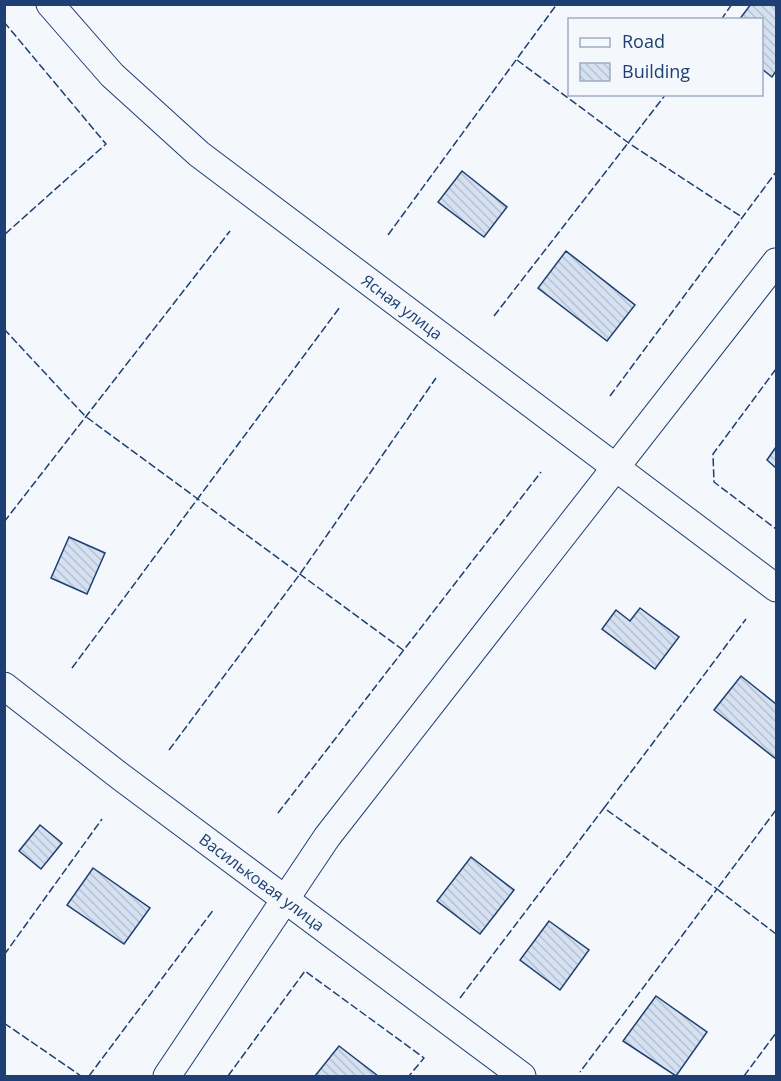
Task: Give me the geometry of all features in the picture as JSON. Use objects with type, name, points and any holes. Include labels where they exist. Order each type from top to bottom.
[{"type":"street","name":"Ясная улица","points":[[50,4],[112,75],[200,154],[777,588]]},
{"type":"street","points":[[167,1077],[327,837],[777,262]]},
{"type":"street","name":"Васильковая улица","points":[[4,686],[522,1077]]},
{"type":"building","points":[[751,4],[773,4],[776,7],[776,71],[772,77],[763,70],[763,18],[740,18]]},
{"type":"building","points":[[462,171],[507,207],[484,237],[438,202]]},
{"type":"building","points":[[566,251],[635,305],[607,341],[538,288]]},
{"type":"building","points":[[776,447],[776,468],[767,460]]},
{"type":"building","points":[[69,537],[105,553],[87,594],[51,578]]},
{"type":"building","points":[[640,608],[679,637],[655,669],[602,629],[616,610],[630,621]]},
{"type":"building","points":[[741,676],[776,704],[776,759],[714,710]]},
{"type":"building","points":[[40,825],[62,843],[41,869],[19,851]]},
{"type":"building","points":[[471,857],[514,890],[480,934],[437,901]]},
{"type":"building","points":[[93,868],[150,908],[124,944],[67,905]]},
{"type":"building","points":[[549,921],[589,950],[560,990],[520,960]]},
{"type":"building","points":[[656,996],[707,1032],[676,1076],[623,1041]]},
{"type":"building","points":[[339,1046],[378,1076],[315,1076]]},
{"type":"fence","points":[[388,235],[557,4]]},
{"type":"fence","points":[[722,18],[732,4]]},
{"type":"fence","points":[[4,22],[106,144],[4,235]]},
{"type":"fence","points":[[517,60],[630,144],[742,217]]},
{"type":"fence","points":[[494,316],[664,96]]},
{"type":"fence","points":[[610,396],[776,172]]},
{"type":"fence","points":[[4,522],[230,231]]},
{"type":"fence","points":[[72,668],[340,307]]},
{"type":"fence","points":[[4,329],[85,416],[403,650]]},
{"type":"fence","points":[[776,369],[713,454],[714,482],[776,529]]},
{"type":"fence","points":[[169,750],[300,574],[436,378]]},
{"type":"fence","points":[[278,813],[541,472]]},
{"type":"fence","points":[[604,808],[746,619]]},
{"type":"fence","points":[[460,998],[604,808],[717,889],[580,1072]]},
{"type":"fence","points":[[776,810],[717,889],[776,934]]},
{"type":"fence","points":[[4,955],[102,819]]},
{"type":"fence","points":[[89,1076],[214,909]]},
{"type":"fence","points":[[228,1076],[305,971],[424,1058],[409,1076]]},
{"type":"fence","points":[[4,1023],[81,1076]]},
{"type":"fence","points":[[744,1076],[776,1033]]}]
